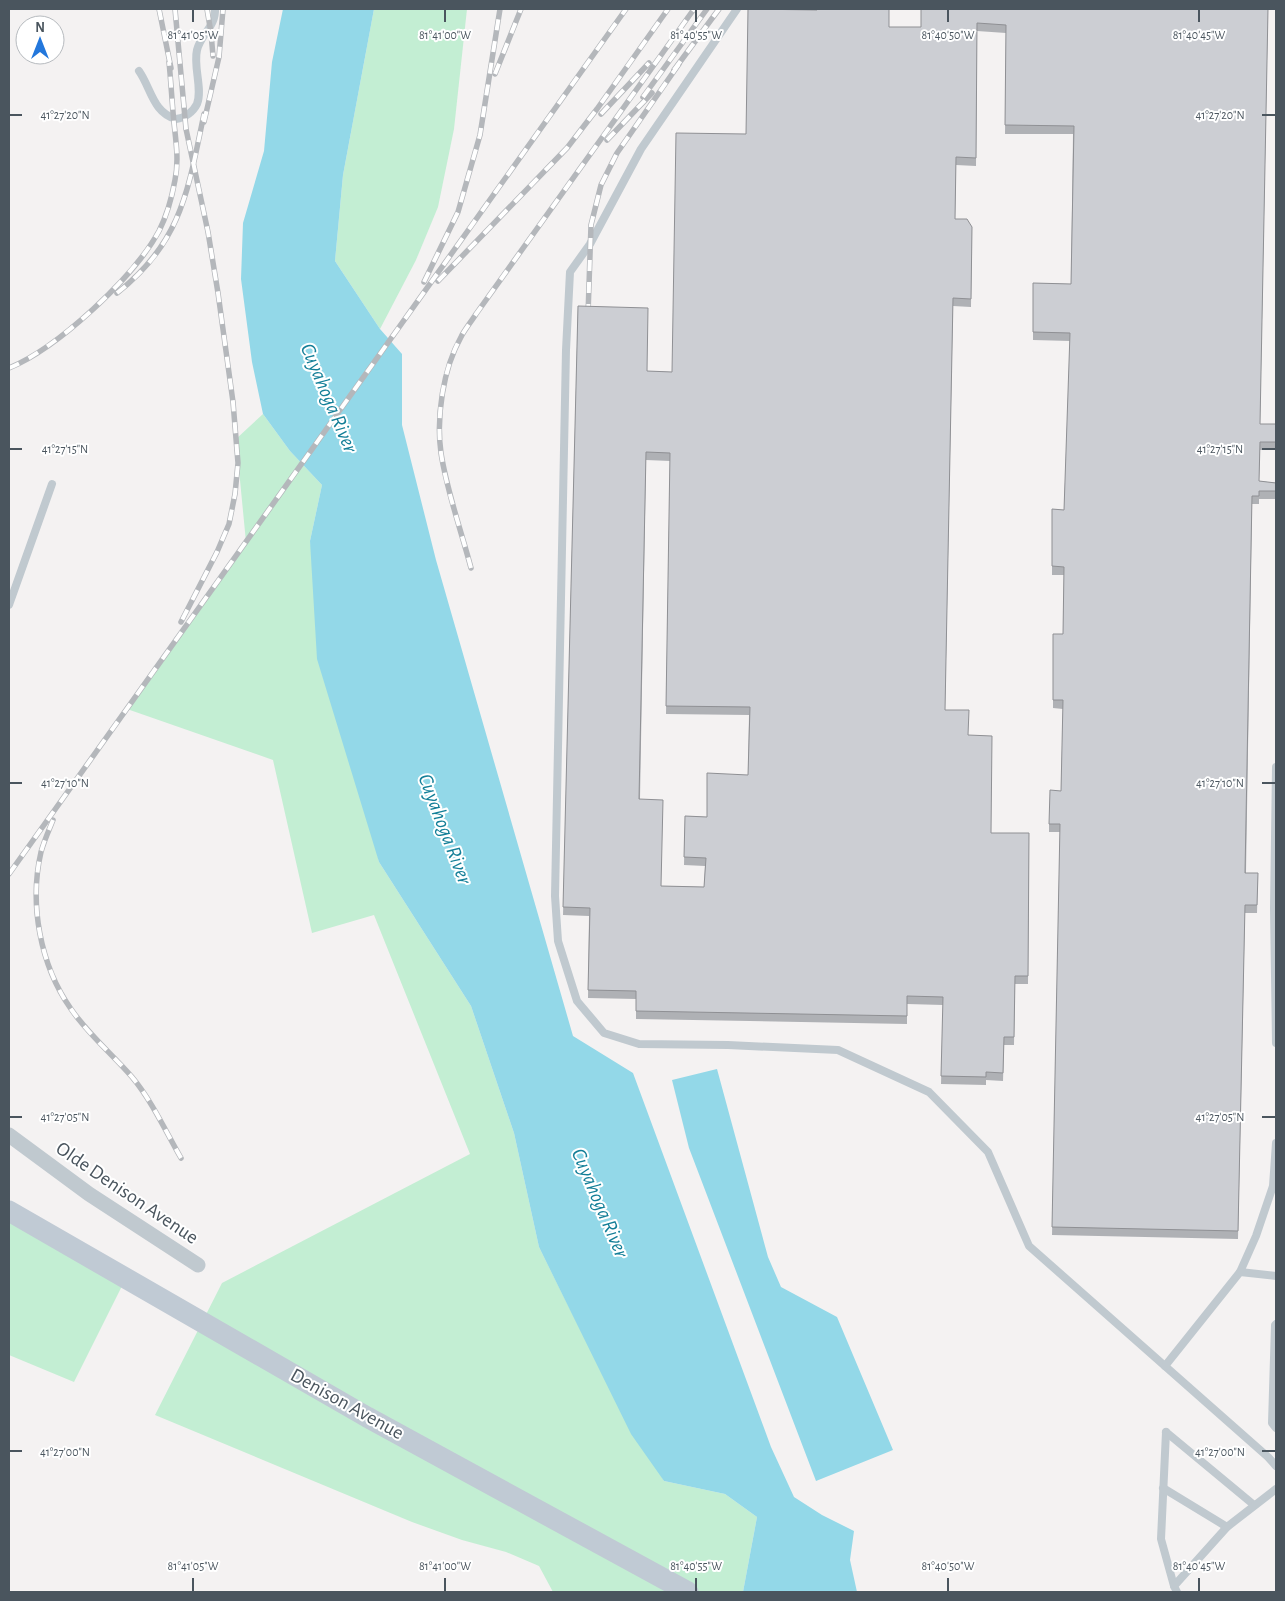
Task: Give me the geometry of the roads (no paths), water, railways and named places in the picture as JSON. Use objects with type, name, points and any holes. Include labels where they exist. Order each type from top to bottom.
[{"type":"main road","name":"Denison Avenue","points":[[9,1211],[367,1417],[688,1592]]},
{"type":"street","name":"Olde Denison Avenue","points":[[9,1135],[89,1194],[198,1265]]},
{"type":"lane","points":[[139,71],[146,80],[156,105],[161,110],[174,119],[179,119],[190,113],[198,100],[196,66],[198,47],[214,23],[216,17],[215,9]]},
{"type":"lane","points":[[738,9],[641,149],[590,244],[570,272],[565,360],[555,896],[558,941],[577,1001],[604,1033],[639,1044],[728,1045],[838,1050],[929,1092],[988,1152],[1029,1246],[1276,1466]]},
{"type":"lane","points":[[9,605],[52,484]]},
{"type":"lane","points":[[1276,767],[1274,908],[1276,1043]]},
{"type":"lane","points":[[1165,1366],[1240,1272],[1256,1236],[1273,1186],[1276,1143]]},
{"type":"lane","points":[[1240,1272],[1276,1276]]},
{"type":"lane","points":[[1276,1324],[1272,1423],[1276,1428]]},
{"type":"lane","points":[[1176,1589],[1161,1539],[1166,1432],[1254,1505]]},
{"type":"lane","points":[[1163,1488],[1227,1527]]},
{"type":"lane","points":[[1176,1589],[1227,1527],[1276,1489]]},
{"type":"water","name":"Cuyahoga River","points":[[283,9],[374,9],[343,175],[335,261],[380,329],[402,354],[402,425],[436,560],[573,1036],[633,1073],[771,1447],[794,1497],[822,1515],[854,1531],[850,1560],[857,1592],[743,1592],[757,1517],[725,1494],[664,1481],[631,1434],[539,1247],[514,1133],[471,1006],[379,862],[317,659],[310,541],[322,485],[290,451],[263,414],[252,362],[241,279],[243,223],[264,151],[272,62]]},
{"type":"water","points":[[717,1069],[768,1257],[781,1287],[837,1317],[893,1450],[816,1481],[689,1148],[672,1080]]},
{"type":"railway","points":[[159,9],[171,68]]},
{"type":"railway","points":[[175,9],[186,129],[208,232],[218,293],[233,402],[238,463],[235,494],[229,524],[217,552],[181,622]]},
{"type":"railway","points":[[207,9],[213,56]]},
{"type":"railway","points":[[204,122],[219,57],[223,9]]},
{"type":"railway","points":[[424,282],[458,212],[480,135],[500,9]]},
{"type":"railway","points":[[495,74],[521,9]]},
{"type":"railway","points":[[9,874],[626,9]]},
{"type":"railway","points":[[438,281],[567,148],[668,9]]},
{"type":"railway","points":[[471,568],[454,511],[441,453],[439,424],[442,394],[445,378],[455,350],[476,314],[694,9]]},
{"type":"railway","points":[[643,97],[707,9]]},
{"type":"railway","points":[[674,70],[719,9]]},
{"type":"railway","points":[[9,368],[50,345],[93,309],[132,269],[159,231],[171,199],[177,166],[169,62]]},
{"type":"railway","points":[[601,114],[649,63]]},
{"type":"railway","points":[[588,315],[591,225],[601,185],[617,153],[679,64]]},
{"type":"railway","points":[[607,140],[652,93]]},
{"type":"railway","points":[[117,293],[139,274],[156,254],[169,234],[187,191],[204,114]]},
{"type":"railway","points":[[53,820],[41,852],[36,892],[40,934],[52,973],[60,992],[71,1009],[139,1086],[181,1158]]}]
